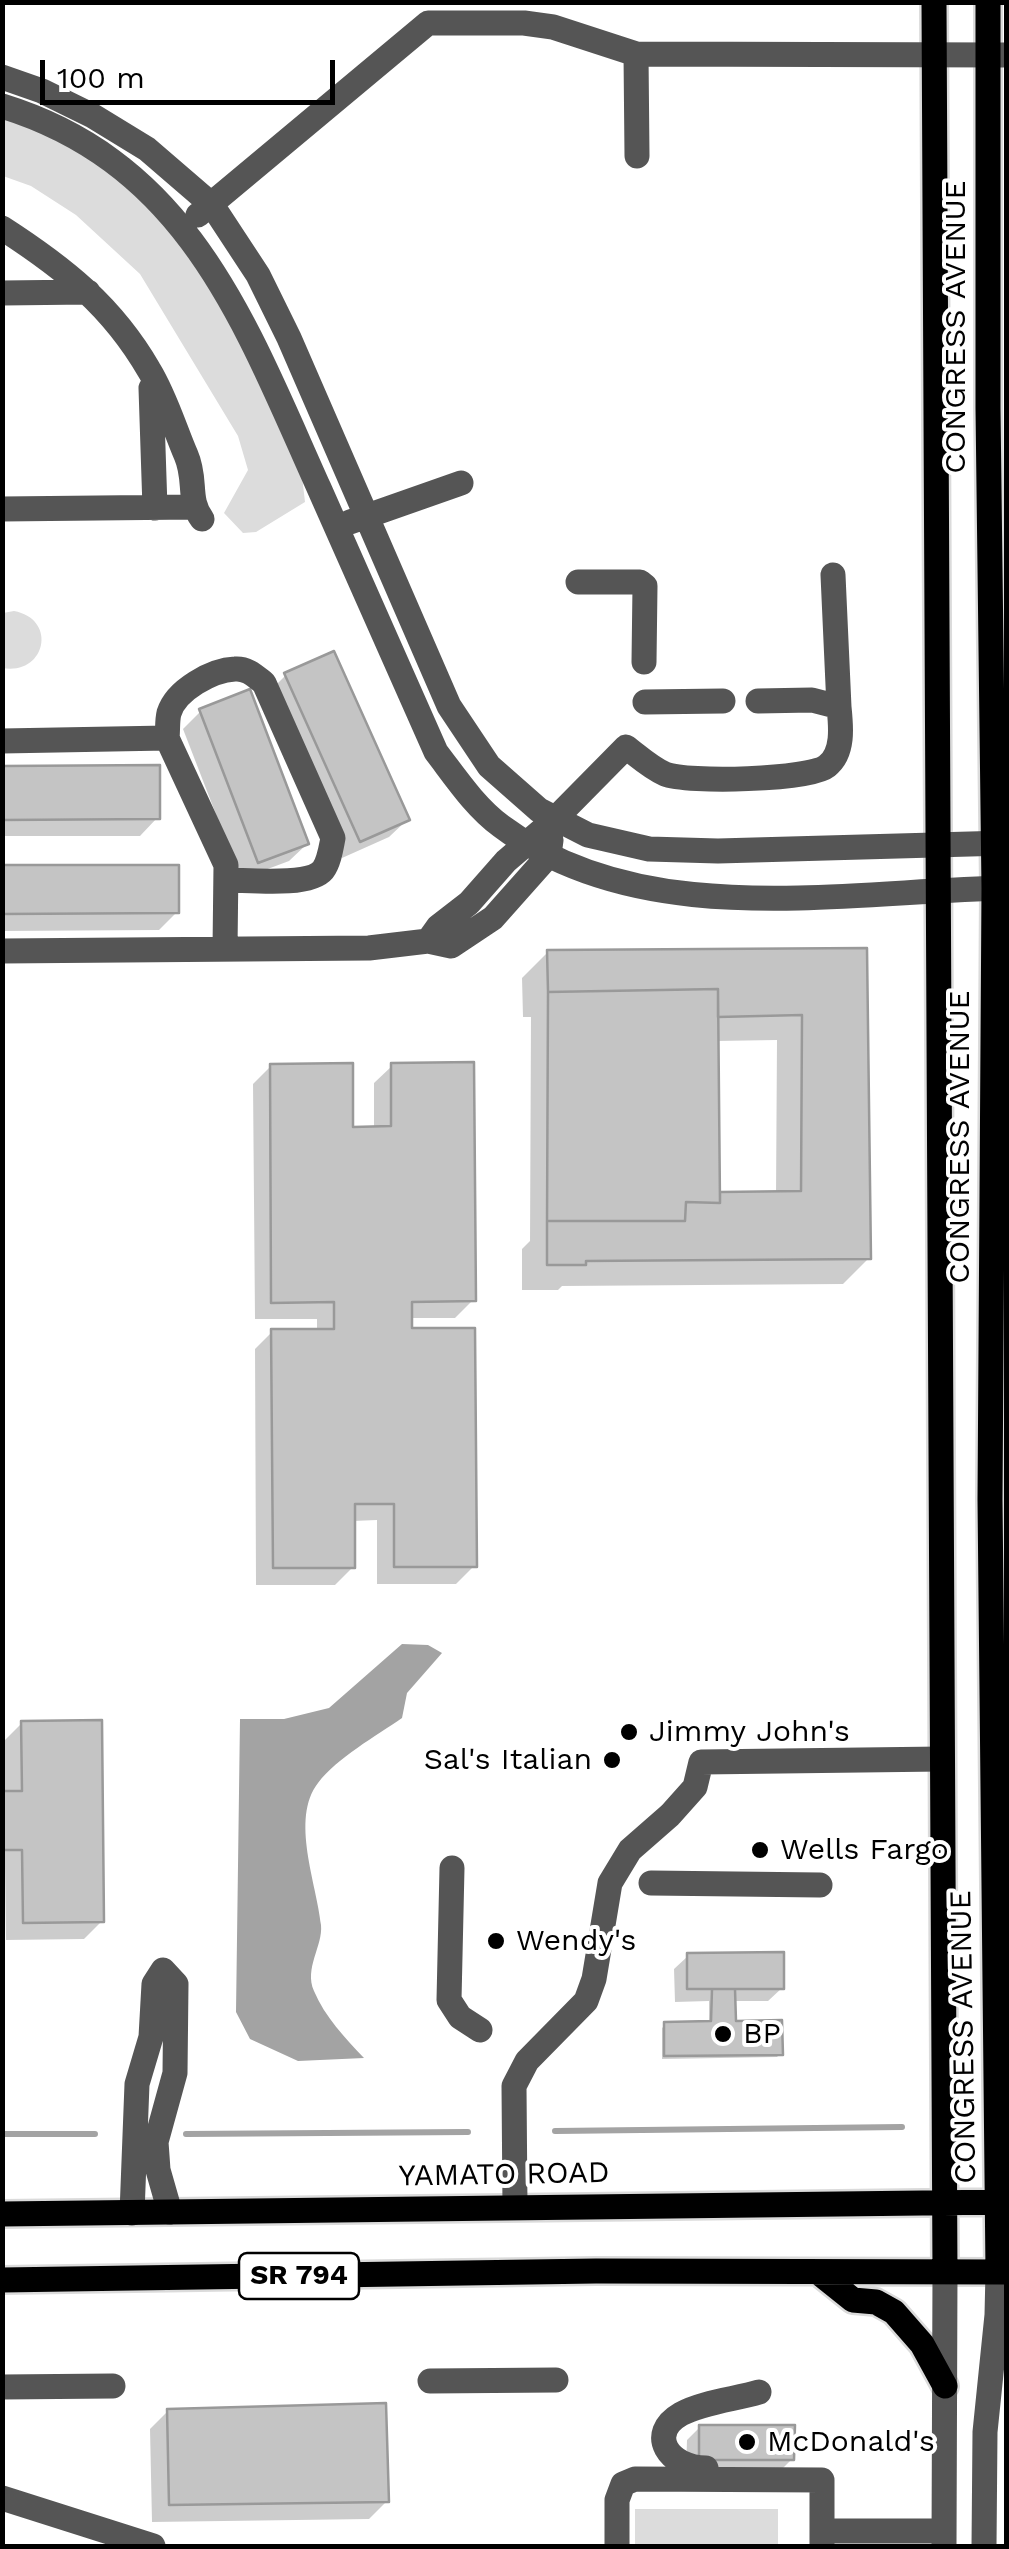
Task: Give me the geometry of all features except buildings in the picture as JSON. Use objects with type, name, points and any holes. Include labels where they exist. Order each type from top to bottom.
[{"type":"main road","name":"CONGRESS AVENUE","points":[[934,2],[946,2272]]},
{"type":"main road","name":"CONGRESS AVENUE","points":[[988,2],[998,55],[988,408],[1000,888],[990,1480],[1000,1718],[1002,2272]]},
{"type":"main road","name":"YAMATO ROAD","points":[[2,2214],[1002,2202]]},
{"type":"main road","name":"SR 794","points":[[2,2280],[596,2271],[1002,2272]]},
{"type":"main road","points":[[818,2272],[853,2300],[876,2302],[894,2312],[922,2344],[945,2386]]},
{"type":"street","points":[[182,227],[212,205],[427,12],[524,22],[636,54],[998,55]]},
{"type":"street","points":[[636,54],[638,156]]},
{"type":"street","points":[[2,77],[93,116],[147,149],[212,205],[258,275],[281,322],[449,706],[488,766],[554,820],[610,842],[685,852],[999,843]]},
{"type":"street","points":[[2,106],[36,116],[98,149],[139,182],[207,258],[232,300],[436,752],[479,807],[504,828],[601,877],[683,895],[908,895],[1000,888]]},
{"type":"street","points":[[2,228],[58,263],[114,317],[151,373],[190,462],[198,513],[155,508],[2,509]]},
{"type":"street","points":[[2,292],[88,292]]},
{"type":"street","points":[[151,373],[155,508]]},
{"type":"street","points":[[336,528],[461,483]]},
{"type":"street","points":[[2,951],[369,948],[428,941],[451,946],[493,918],[554,820],[626,747],[665,774],[692,778],[814,773],[830,765],[842,728],[833,575]]},
{"type":"street","points":[[578,582],[640,582],[645,586],[644,662]]},
{"type":"street","points":[[226,880],[296,880],[314,876],[324,868],[333,838],[264,683],[251,672],[236,668],[182,691],[169,713],[167,738],[226,865],[226,880],[226,949]]},
{"type":"street","points":[[758,701],[812,700],[839,707]]},
{"type":"street","points":[[644,702],[723,701]]},
{"type":"street","points":[[2,741],[167,738]]},
{"type":"street","points":[[515,2206],[514,2086],[528,2061],[586,2001],[594,1979],[610,1883],[630,1850],[670,1816],[695,1787],[702,1762],[942,1759]]},
{"type":"street","points":[[452,1868],[449,2000],[460,2016],[480,2030]]},
{"type":"street","points":[[651,1883],[820,1885]]},
{"type":"street","points":[[132,2213],[136,2084],[151,2036],[154,1984],[164,1970],[176,1984],[175,2073],[156,2142],[158,2170],[170,2212]]},
{"type":"street","points":[[809,2480],[822,2539],[944,2539],[946,2272]]},
{"type":"street","points":[[984,2546],[985,2432],[1002,2272]]},
{"type":"street","points":[[430,2381],[556,2380]]},
{"type":"street","points":[[2,2386],[113,2386]]},
{"type":"street","points":[[759,2392],[683,2412],[667,2429],[666,2449],[678,2464],[692,2468],[774,2469],[809,2480]]},
{"type":"street","points":[[617,2546],[617,2500],[623,2484],[636,2479],[809,2480]]},
{"type":"street","points":[[2,2498],[154,2546]]},
{"type":"shaded area","points":[[2,116],[86,151],[156,215],[216,291],[300,459],[305,502],[256,532],[243,533],[224,513],[248,470],[238,436],[140,274],[76,215],[31,186],[3,176]]},
{"type":"shaded area","points":[[14,611],[37,624],[41,646],[29,664],[2,668],[3,613]]},
{"type":"shaded area","points":[[402,1644],[428,1645],[442,1653],[407,1693],[402,1718],[346,1756],[318,1783],[306,1815],[307,1852],[321,1925],[311,1974],[314,1991],[330,2018],[364,2058],[298,2061],[250,2039],[236,2012],[240,1719],[284,1719],[329,1708]]},
{"type":"shaded area","points":[[635,2509],[778,2509],[778,2546],[635,2546]]},
{"type":"waterway","points":[[555,2131],[902,2127]]},
{"type":"waterway","points":[[186,2134],[468,2132]]},
{"type":"waterway","points":[[2,2134],[95,2134]]},
{"type":"place","name":"Jimmy John's","points":[[629,1732]]},
{"type":"place","name":"Sal's Italian","points":[[612,1760]]},
{"type":"place","name":"Wells Fargo","points":[[760,1850]]},
{"type":"place","name":"Wendy's","points":[[496,1941]]},
{"type":"place","name":"BP","points":[[723,2034]]},
{"type":"place","name":"McDonald's","points":[[747,2442]]}]
